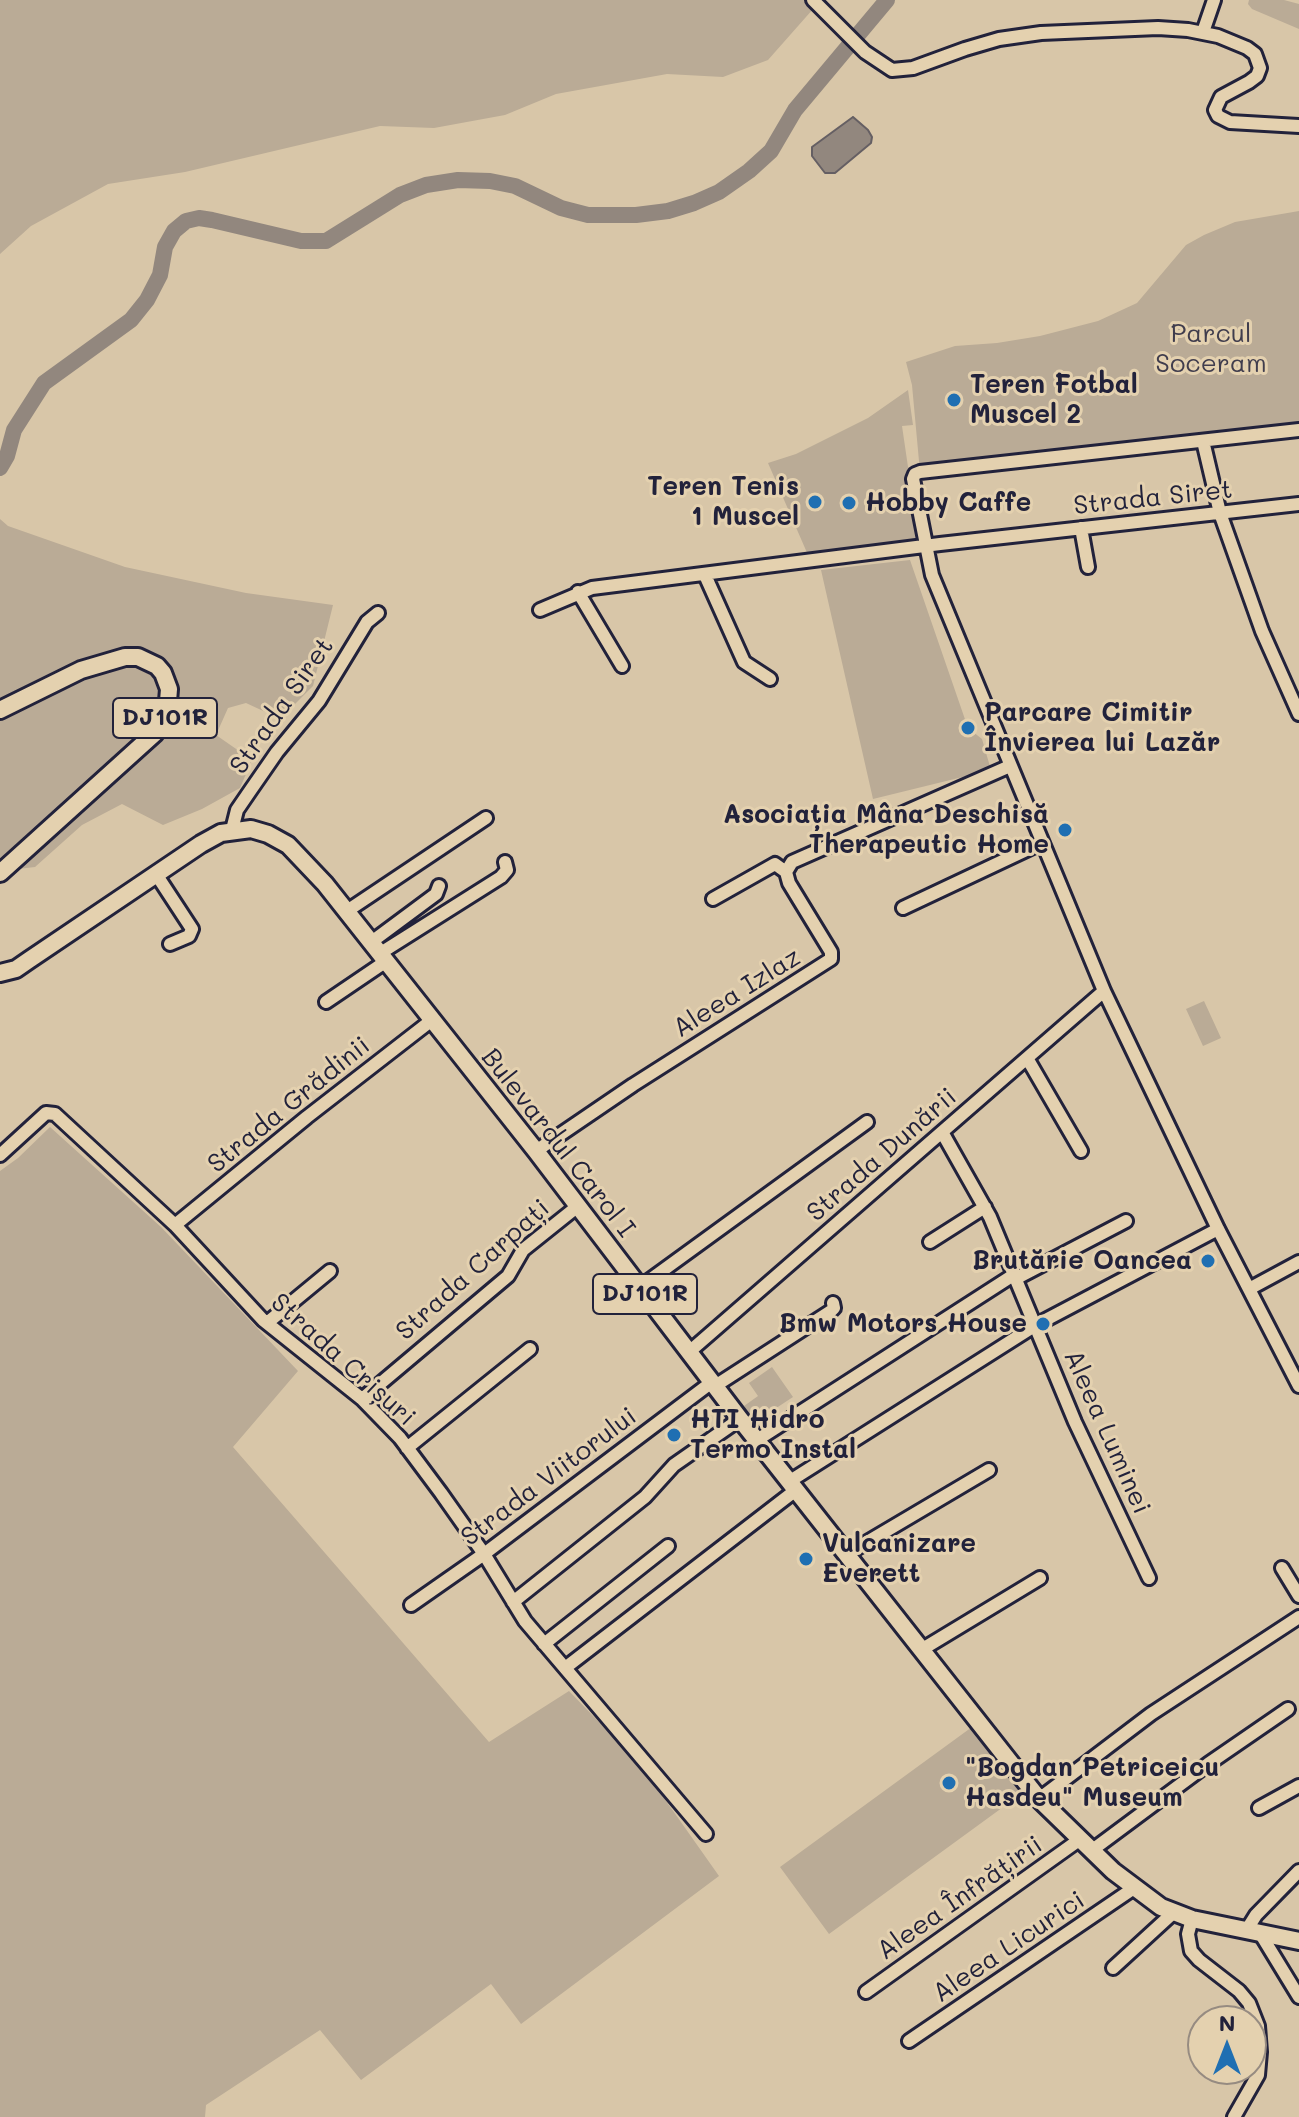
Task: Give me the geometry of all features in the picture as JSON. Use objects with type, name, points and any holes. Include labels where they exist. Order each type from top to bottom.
[{"type":"main road","name":"DJ101R","points":[[0,710],[81,670],[125,657],[138,657],[157,666],[169,689],[167,714],[155,733],[0,873]]},
{"type":"main road","points":[[0,973],[16,969],[211,837],[232,830]]},
{"type":"main road","name":"Bulevardul Carol I","points":[[232,830],[260,831],[288,845],[310,866],[536,1151],[740,1419],[1039,1799],[1085,1846],[1134,1888],[1173,1913],[1299,1941]]},
{"type":"street","points":[[813,0],[865,52],[885,67],[902,70],[973,46],[1018,35],[1158,28],[1203,32],[1247,48],[1259,60],[1257,76],[1216,103],[1218,116],[1230,122],[1299,126]]},
{"type":"street","points":[[1203,32],[1214,0]]},
{"type":"street","points":[[1299,430],[920,472],[913,479],[932,575],[1041,843],[1104,991],[1218,1229],[1299,1386]]},
{"type":"street","points":[[1203,441],[1220,513],[1262,631],[1299,714]]},
{"type":"street","name":"Strada Siret","points":[[540,610],[592,588],[925,546],[1299,504]]},
{"type":"street","points":[[1081,528],[1088,567]]},
{"type":"street","points":[[705,575],[744,662],[770,679]]},
{"type":"street","points":[[578,592],[622,666]]},
{"type":"street","name":"Strada Siret","points":[[232,830],[237,810],[277,752],[319,701],[367,622],[378,613]]},
{"type":"street","points":[[713,899],[775,864],[786,872],[792,862],[1010,766]]},
{"type":"street","points":[[347,911],[486,818]]},
{"type":"street","points":[[903,908],[1041,843]]},
{"type":"street","points":[[378,953],[501,877],[507,870],[505,862]]},
{"type":"street","name":"Aleea Izlaz","points":[[536,1151],[831,959],[831,952],[789,883],[786,872]]},
{"type":"street","points":[[156,874],[192,929],[189,936],[170,944]]},
{"type":"street","points":[[326,1002],[436,894],[439,886]]},
{"type":"street","name":"Strada Dunării","points":[[689,1352],[1104,991]]},
{"type":"street","name":"Strada Grădinii","points":[[175,1225],[294,1127],[432,1020]]},
{"type":"street","points":[[1027,1058],[1081,1151]]},
{"type":"street","name":"Strada Crișuri","points":[[0,1155],[46,1113],[53,1112],[175,1225],[267,1323],[362,1399],[407,1448],[544,1644],[706,1834]]},
{"type":"street","points":[[640,1287],[867,1122]]},
{"type":"street","name":"Aleea Luminei","points":[[942,1132],[985,1207],[1075,1422],[1149,1578]]},
{"type":"street","name":"Strada Carpați","points":[[362,1399],[508,1276],[523,1250],[578,1206]]},
{"type":"street","points":[[930,1242],[985,1207]]},
{"type":"street","points":[[757,1440],[1016,1276],[1126,1221]]},
{"type":"street","points":[[565,1668],[793,1485],[1036,1325],[1218,1229]]},
{"type":"street","points":[[1249,1289],[1299,1262]]},
{"type":"street","points":[[267,1323],[330,1271]]},
{"type":"street","name":"Strada Viitorului","points":[[411,1605],[713,1384],[831,1311],[833,1303]]},
{"type":"street","points":[[407,1448],[530,1349]]},
{"type":"street","points":[[513,1602],[645,1497],[674,1465],[740,1419]]},
{"type":"street","points":[[847,1554],[989,1470]]},
{"type":"street","points":[[544,1644],[668,1546]]},
{"type":"street","points":[[1282,1568],[1299,1596]]},
{"type":"street","points":[[921,1650],[1040,1578]]},
{"type":"street","points":[[1039,1799],[1151,1714],[1299,1617]]},
{"type":"street","name":"Aleea Înfrățirii","points":[[866,1992],[1288,1709]]},
{"type":"street","points":[[1259,1808],[1299,1786]]},
{"type":"street","points":[[1299,1871],[1256,1915],[1253,1932],[1299,1997]]},
{"type":"street","name":"Aleea Licurici","points":[[909,2041],[1134,1888]]},
{"type":"street","points":[[1113,1968],[1173,1913]]},
{"type":"street","points":[[1192,1919],[1188,1934],[1191,1951],[1239,1991],[1249,2003],[1258,2026],[1258,2075],[1234,2117]]},
{"type":"green space","points":[[0,0],[821,0],[768,60],[723,77],[667,74],[556,94],[505,115],[434,128],[380,126],[185,172],[108,184],[31,226],[0,254]]},
{"type":"green space","points":[[1249,0],[1284,0],[1299,4],[1299,29],[1252,9]]},
{"type":"green space","name":"Parcul Soceram","points":[[1299,211],[1299,429],[920,472],[912,385],[906,362],[955,346],[1040,336],[1098,321],[1137,303],[1186,245],[1204,235],[1235,222]]},
{"type":"green space","name":"Hobby Caffe","points":[[908,390],[913,425],[902,426],[919,542],[808,555],[768,463],[796,454],[868,418]]},
{"type":"green space","points":[[0,519],[8,526],[125,567],[246,593],[333,605],[313,686],[292,707],[274,716],[246,703],[228,708],[216,735],[252,760],[240,788],[202,809],[163,825],[122,804],[82,825],[35,867],[0,871]]},
{"type":"green space","points":[[910,560],[968,728],[982,739],[991,770],[873,799],[821,570]]},
{"type":"green space","points":[[1204,1001],[1221,1038],[1203,1046],[1186,1009]]},
{"type":"green space","points":[[50,1127],[161,1227],[298,1371],[233,1447],[489,1742],[569,1691],[627,1751],[719,1876],[521,2024],[491,1984],[361,2080],[320,2030],[206,2105],[205,2117],[0,2117],[0,1171]]},
{"type":"green space","points":[[772,1367],[793,1397],[755,1422],[744,1406],[758,1396],[749,1383]]},
{"type":"green space","points":[[972,1727],[1021,1794],[829,1934],[780,1867]]},
{"type":"shaded area","points":[[853,117],[868,130],[871,143],[835,173],[825,173],[812,156],[812,147]]},
{"type":"waterway","points":[[0,468],[7,456],[14,430],[44,383],[131,320],[147,300],[160,275],[165,247],[174,231],[186,221],[199,218],[301,241],[326,241],[400,195],[426,185],[458,180],[515,186],[561,208],[588,215],[636,215],[668,211],[694,203],[719,192],[771,151],[795,110],[887,0]]},
{"type":"place","name":"Teren Fotbal Muscel 2","points":[[954,400]]},
{"type":"place","name":"Teren Tenis 1 Muscel","points":[[815,502]]},
{"type":"place","name":"Hobby Caffe","points":[[849,503]]},
{"type":"place","name":"Parcare Cimitir Învierea lui Lazăr","points":[[968,728]]},
{"type":"place","name":"Asociația Mâna Deschisă Therapeutic Home","points":[[1065,830]]},
{"type":"place","name":"Brutărie Oancea","points":[[1208,1261]]},
{"type":"place","name":"Bmw Motors House","points":[[1043,1324]]},
{"type":"place","name":"HTI Hidro Termo Instal","points":[[674,1435]]},
{"type":"place","name":"Vulcanizare Everett","points":[[806,1559]]},
{"type":"place","name":"\"Bogdan Petriceicu Hasdeu\" Museum","points":[[949,1783]]}]
